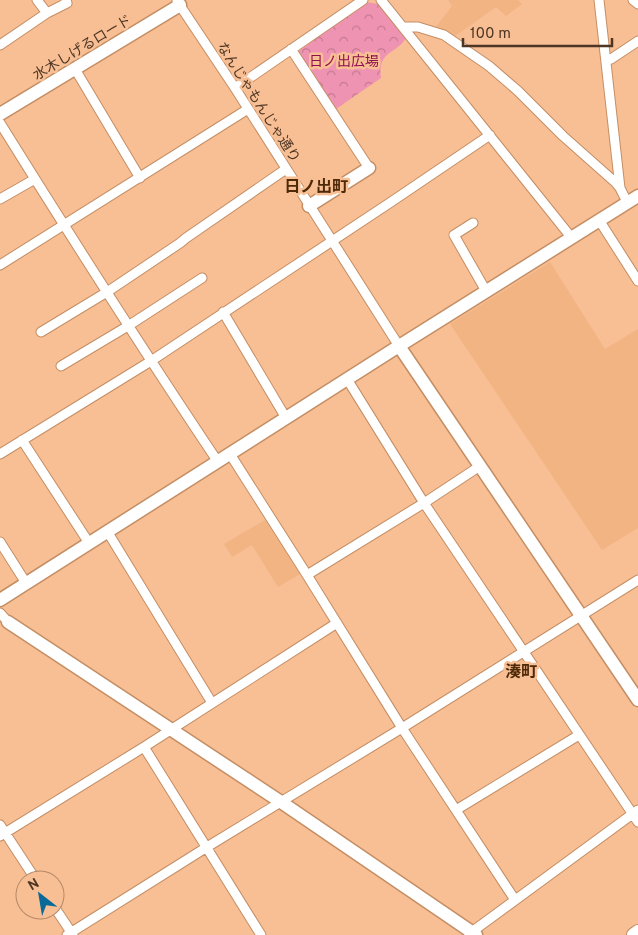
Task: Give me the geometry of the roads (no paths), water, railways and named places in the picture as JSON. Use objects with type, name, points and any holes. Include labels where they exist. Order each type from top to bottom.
[{"type":"main road","points":[[634,935],[638,932]]},
{"type":"street","points":[[37,0],[47,13]]},
{"type":"street","points":[[0,45],[47,13],[67,3],[66,0]]},
{"type":"street","points":[[235,88],[363,0]]},
{"type":"street","points":[[381,0],[571,237]]},
{"type":"street","points":[[599,0],[620,188]]},
{"type":"street","points":[[633,0],[638,4]]},
{"type":"street","name":"水木しげるロード","points":[[0,114],[181,2]]},
{"type":"street","name":"なんじゃもんじゃ通り","points":[[181,2],[399,346]]},
{"type":"street","points":[[0,600],[632,199],[489,66],[444,34],[418,27],[403,27]]},
{"type":"street","points":[[606,60],[638,41]]},
{"type":"street","points":[[292,48],[369,168],[309,206]]},
{"type":"street","points":[[75,69],[140,178]]},
{"type":"street","points":[[0,266],[248,109]]},
{"type":"street","points":[[0,123],[128,326],[218,462]]},
{"type":"street","points":[[0,454],[151,361],[490,135]]},
{"type":"street","points":[[40,332],[107,292],[286,169]]},
{"type":"street","points":[[0,199],[35,179]]},
{"type":"street","points":[[599,220],[638,281]]},
{"type":"street","points":[[473,223],[454,235],[486,291]]},
{"type":"street","points":[[62,366],[202,278]]},
{"type":"street","points":[[223,312],[286,418]]},
{"type":"street","points":[[399,346],[638,700]]},
{"type":"street","points":[[3,618],[281,802],[471,934],[515,900],[636,815],[579,735],[424,503],[347,379]]},
{"type":"street","points":[[22,440],[89,543]]},
{"type":"street","points":[[230,454],[308,575],[402,728],[515,900]]},
{"type":"street","points":[[308,575],[480,466]]},
{"type":"street","points":[[107,531],[212,703]]},
{"type":"street","points":[[0,542],[26,583]]},
{"type":"street","points":[[62,920],[70,934],[638,580]]},
{"type":"street","points":[[29,870],[2,831],[144,747],[337,623]]},
{"type":"street","points":[[456,810],[579,735]]},
{"type":"street","points":[[144,747],[261,935]]},
{"type":"district","name":"日ノ出町","points":[[316,186]]},
{"type":"district","name":"湊町","points":[[521,671]]},
{"type":"park label","name":"日ノ出広場","points":[[344,61]]}]
